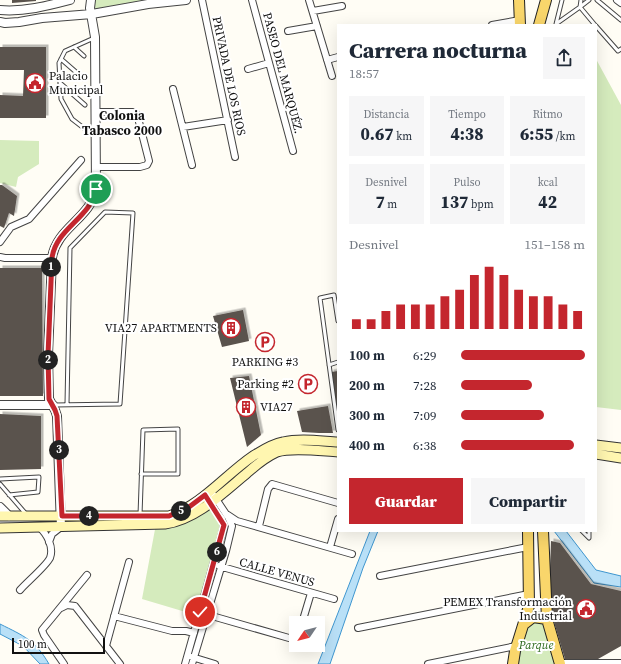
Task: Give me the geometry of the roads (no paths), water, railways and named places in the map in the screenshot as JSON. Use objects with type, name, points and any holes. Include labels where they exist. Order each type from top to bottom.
[{"type":"main road","points":[[519,0],[520,23]]},
{"type":"main road","points":[[539,24],[546,0]]},
{"type":"main road","points":[[0,528],[170,524],[185,519],[210,497],[247,460],[264,449],[294,440],[337,442]]},
{"type":"main road","points":[[597,445],[621,448]]},
{"type":"main road","points":[[4,516],[164,516],[174,514],[210,497],[278,452],[290,450],[337,452]]},
{"type":"main road","points":[[597,454],[621,458]]},
{"type":"main road","points":[[513,664],[516,646],[529,606],[528,532]]},
{"type":"main road","points":[[543,532],[547,619],[560,664]]},
{"type":"main road","points":[[523,625],[527,620],[536,616],[547,619]]},
{"type":"street","points":[[0,10],[25,10],[70,0]]},
{"type":"street","points":[[49,542],[52,534],[62,527],[57,416],[51,403],[48,355],[52,258],[60,238],[84,214],[92,203],[96,189],[95,37],[90,8],[91,0]]},
{"type":"street","points":[[0,22],[19,22],[42,18],[92,14],[148,4],[186,0]]},
{"type":"street","name":"PRIVADA DE LOS RIOS","points":[[202,0],[236,157]]},
{"type":"street","name":"PASEO DEL MARQUÉZ.","points":[[252,0],[293,151]]},
{"type":"street","points":[[309,0],[332,76]]},
{"type":"street","points":[[618,0],[621,3]]},
{"type":"street","points":[[313,11],[342,6]]},
{"type":"street","points":[[506,24],[520,23]]},
{"type":"street","points":[[288,31],[317,26]]},
{"type":"street","points":[[327,60],[337,57]]},
{"type":"street","points":[[248,70],[269,63]]},
{"type":"street","points":[[173,89],[192,165]]},
{"type":"street","points":[[96,112],[134,112],[137,114],[149,161],[147,165],[140,167],[96,167]]},
{"type":"street","points":[[183,127],[228,120]]},
{"type":"street","points":[[0,242],[11,227],[29,219],[81,160]]},
{"type":"street","points":[[0,257],[52,258]]},
{"type":"street","points":[[0,400],[51,403]]},
{"type":"street","points":[[0,405],[51,403]]},
{"type":"street","points":[[259,526],[268,489],[272,484],[337,503]]},
{"type":"street","points":[[210,497],[234,521]]},
{"type":"street","points":[[185,664],[223,528],[222,521],[210,497]]},
{"type":"street","points":[[0,507],[4,516]]},
{"type":"street","points":[[222,521],[226,523],[234,521],[259,526],[352,554]]},
{"type":"street","points":[[193,661],[234,521]]},
{"type":"street","points":[[330,547],[337,522]]},
{"type":"street","points":[[20,590],[49,559],[51,554],[46,534],[39,527]]},
{"type":"street","points":[[380,576],[528,547]]},
{"type":"street","points":[[106,646],[129,562]]},
{"type":"street","name":"CALLE VENUS","points":[[214,563],[221,568],[334,599]]},
{"type":"street","points":[[64,664],[42,633],[43,628],[87,574]]},
{"type":"street","points":[[304,616],[311,593]]},
{"type":"street","points":[[358,628],[529,594]]},
{"type":"street","points":[[60,609],[67,605],[74,605],[120,664]]},
{"type":"street","points":[[200,612],[289,638]]},
{"type":"street","points":[[114,616],[172,631],[186,631],[194,633]]},
{"type":"street","points":[[428,664],[516,646]]},
{"type":"street","points":[[187,655],[193,661],[215,664]]},
{"type":"street","points":[[560,664],[621,662]]},
{"type":"lane","points":[[562,0],[556,24],[589,0]]},
{"type":"lane","points":[[581,0],[580,6],[595,24]]},
{"type":"lane","points":[[597,0],[621,20]]},
{"type":"lane","points":[[597,26],[618,52],[621,49]]},
{"type":"lane","points":[[95,37],[65,51],[59,63],[61,99],[72,119],[96,137]]},
{"type":"lane","points":[[74,47],[84,56]]},
{"type":"lane","points":[[61,59],[84,80]]},
{"type":"lane","points":[[60,83],[85,105]]},
{"type":"lane","points":[[51,403],[67,404],[120,404],[133,213],[105,212],[70,248],[67,404]]},
{"type":"lane","points":[[337,314],[334,295],[320,298],[337,423]]},
{"type":"lane","points":[[329,365],[337,362]]},
{"type":"lane","points":[[140,516],[141,474],[143,430],[178,429],[178,474],[141,474]]},
{"type":"lane","points":[[0,479],[39,477],[38,492],[9,495]]},
{"type":"lane","points":[[0,484],[27,515]]},
{"type":"lane","points":[[583,532],[589,538],[589,532]]},
{"type":"water","points":[[370,532],[378,532],[363,568],[330,664],[318,664],[323,652],[325,652],[325,646]]},
{"type":"water","points":[[555,532],[567,532],[596,570],[621,576],[621,587],[594,583]]},
{"type":"water","points":[[0,624],[16,632],[34,644],[49,664],[40,664],[23,646],[0,634]]},
{"type":"place","name":"Palacio Municipal","points":[[35,83]]},
{"type":"place","name":"VIA27 APARTMENTS","points":[[231,328]]},
{"type":"place","name":"PARKING #3","points":[[265,342]]},
{"type":"place","name":"Parking #2","points":[[308,384]]},
{"type":"place","name":"VIA27","points":[[246,407]]},
{"type":"place","name":"PEMEX Transformación Industrial","points":[[586,609]]},
{"type":"district","name":"Colonia Tabasco 2000","points":[[122,122]]},
{"type":"park label","name":"Parque","points":[[536,645]]}]
